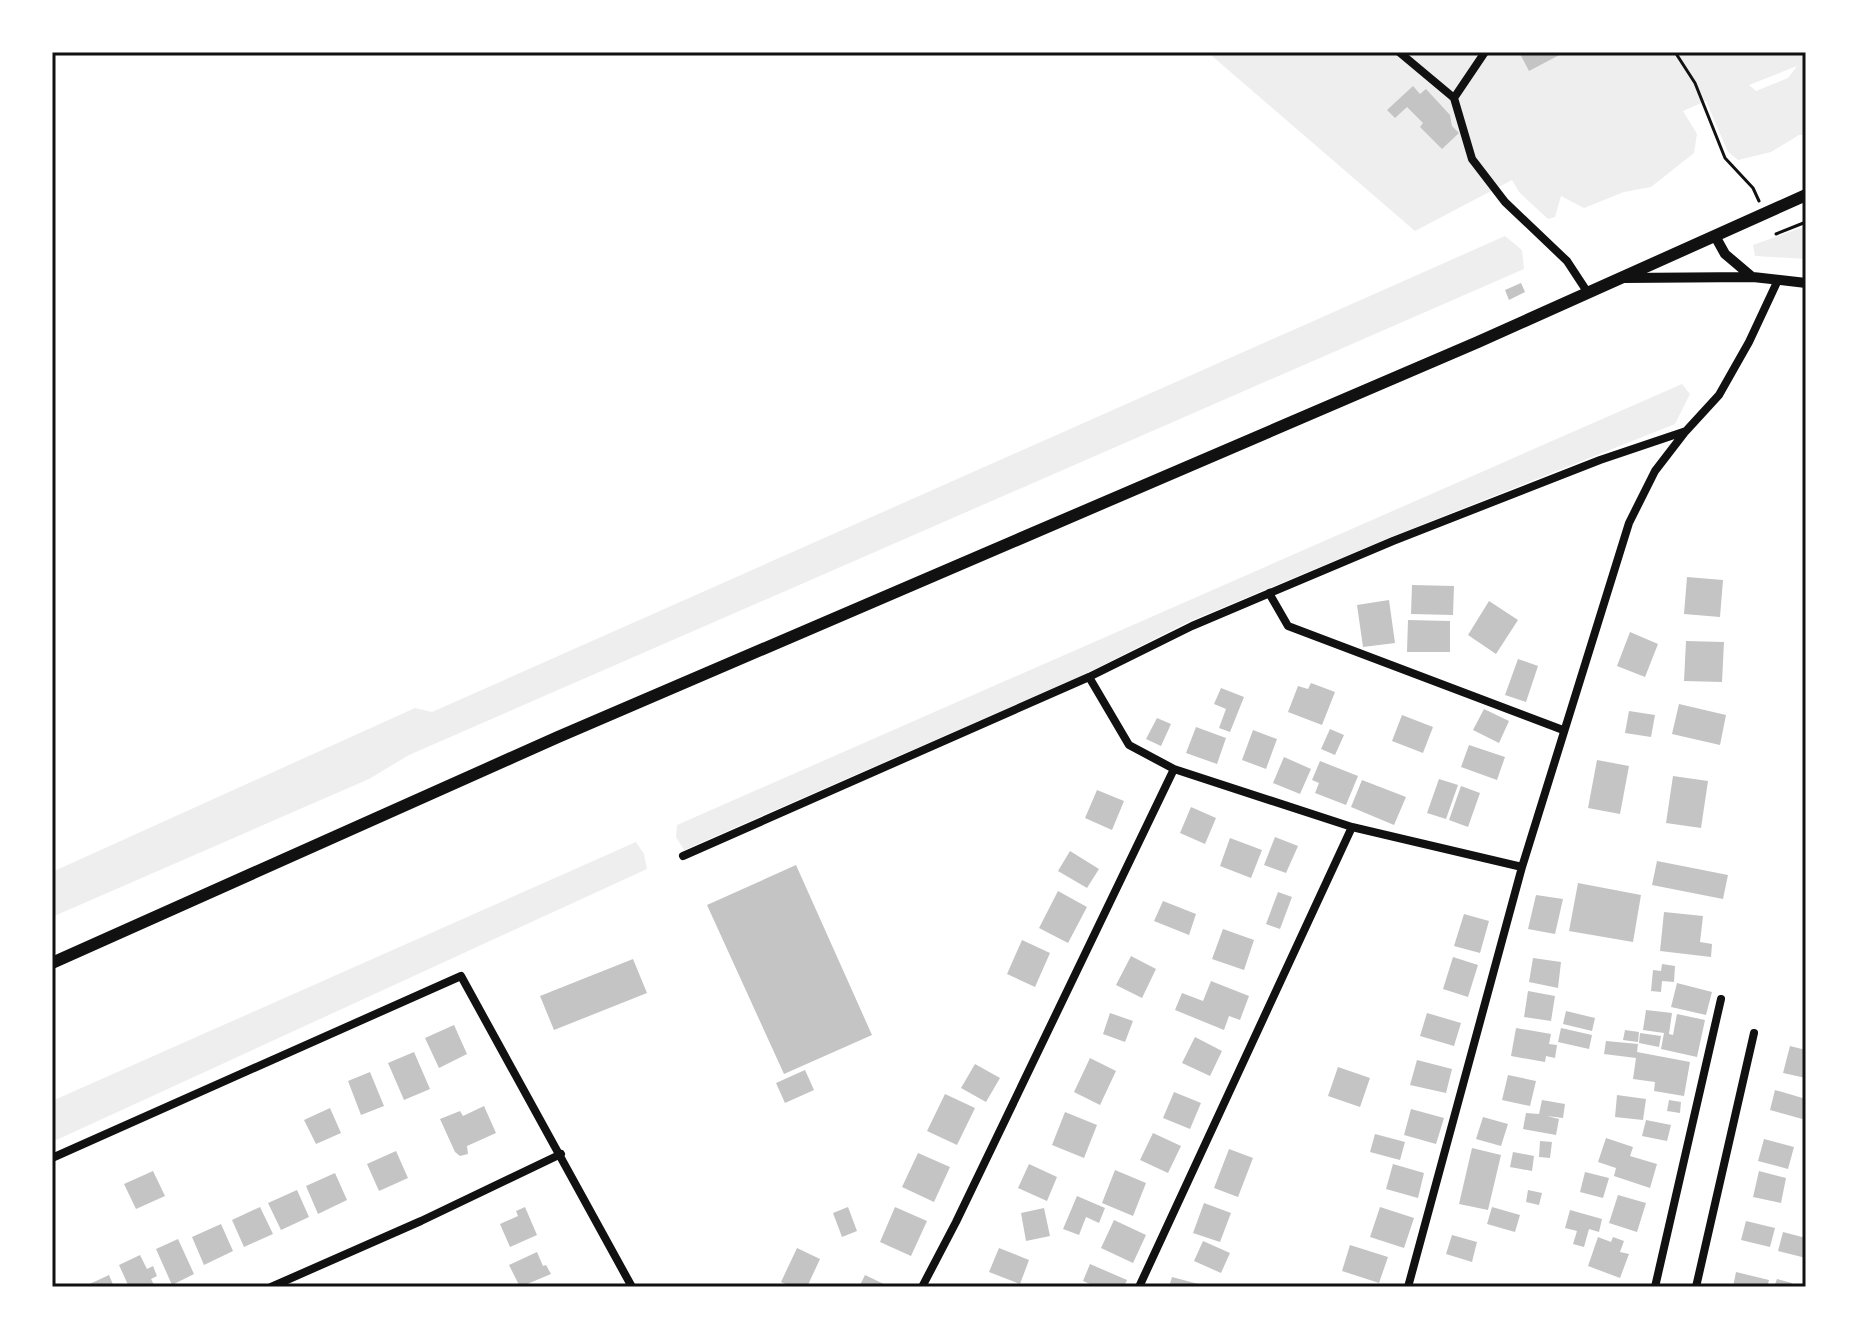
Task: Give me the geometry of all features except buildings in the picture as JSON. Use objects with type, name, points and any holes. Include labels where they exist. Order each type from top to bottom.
[{"type":"main road","points":[[52,963],[558,737],[1588,293],[1806,195]]},
{"type":"street","points":[[1399,52],[1454,98],[1472,159],[1505,202],[1567,261],[1588,293]]},
{"type":"street","points":[[1454,98],[1485,52]]},
{"type":"street","points":[[1715,236],[1725,254],[1753,277]]},
{"type":"street","points":[[1621,278],[1753,277],[1806,283]]},
{"type":"street","points":[[1408,1287],[1522,867],[1629,523],[1655,471],[1719,395],[1749,342],[1778,280]]},
{"type":"street","points":[[683,856],[1089,677],[1192,626],[1269,593],[1600,460],[1686,431]]},
{"type":"street","points":[[1269,593],[1288,626],[1563,730]]},
{"type":"street","points":[[1089,677],[1129,745],[1174,769],[1352,827],[1522,867]]},
{"type":"street","points":[[922,1287],[1174,769]]},
{"type":"street","points":[[1139,1287],[1352,827]]},
{"type":"street","points":[[52,1158],[461,976],[632,1287]]},
{"type":"street","points":[[1655,1287],[1721,999]]},
{"type":"street","points":[[1696,1287],[1754,1033]]},
{"type":"street","points":[[271,1287],[286,1284],[561,1154]]},
{"type":"path","points":[[1675,52],[1695,83],[1725,158],[1753,188],[1759,201]]},
{"type":"path","points":[[1776,234],[1806,222]]},
{"type":"shaded area","points":[[1214,52],[1806,52],[1806,135],[1799,135],[1771,152],[1738,160],[1728,152],[1706,101],[1683,111],[1697,134],[1694,153],[1651,187],[1624,192],[1584,208],[1561,196],[1555,217],[1548,219],[1519,192],[1512,180],[1415,231],[1212,56]],"holes":[[[1797,66],[1788,78],[1756,91],[1749,85]]]},
{"type":"shaded area","points":[[1806,226],[1806,259],[1755,256],[1753,245]]},
{"type":"shaded area","points":[[1505,236],[1522,250],[1524,269],[409,755],[369,779],[52,917],[52,872],[415,708],[432,712]]},
{"type":"shaded area","points":[[1682,384],[1690,394],[1675,424],[1188,622],[1085,674],[684,850],[676,837],[677,825]]},
{"type":"shaded area","points":[[636,842],[644,854],[647,869],[52,1142],[52,1101]]}]
